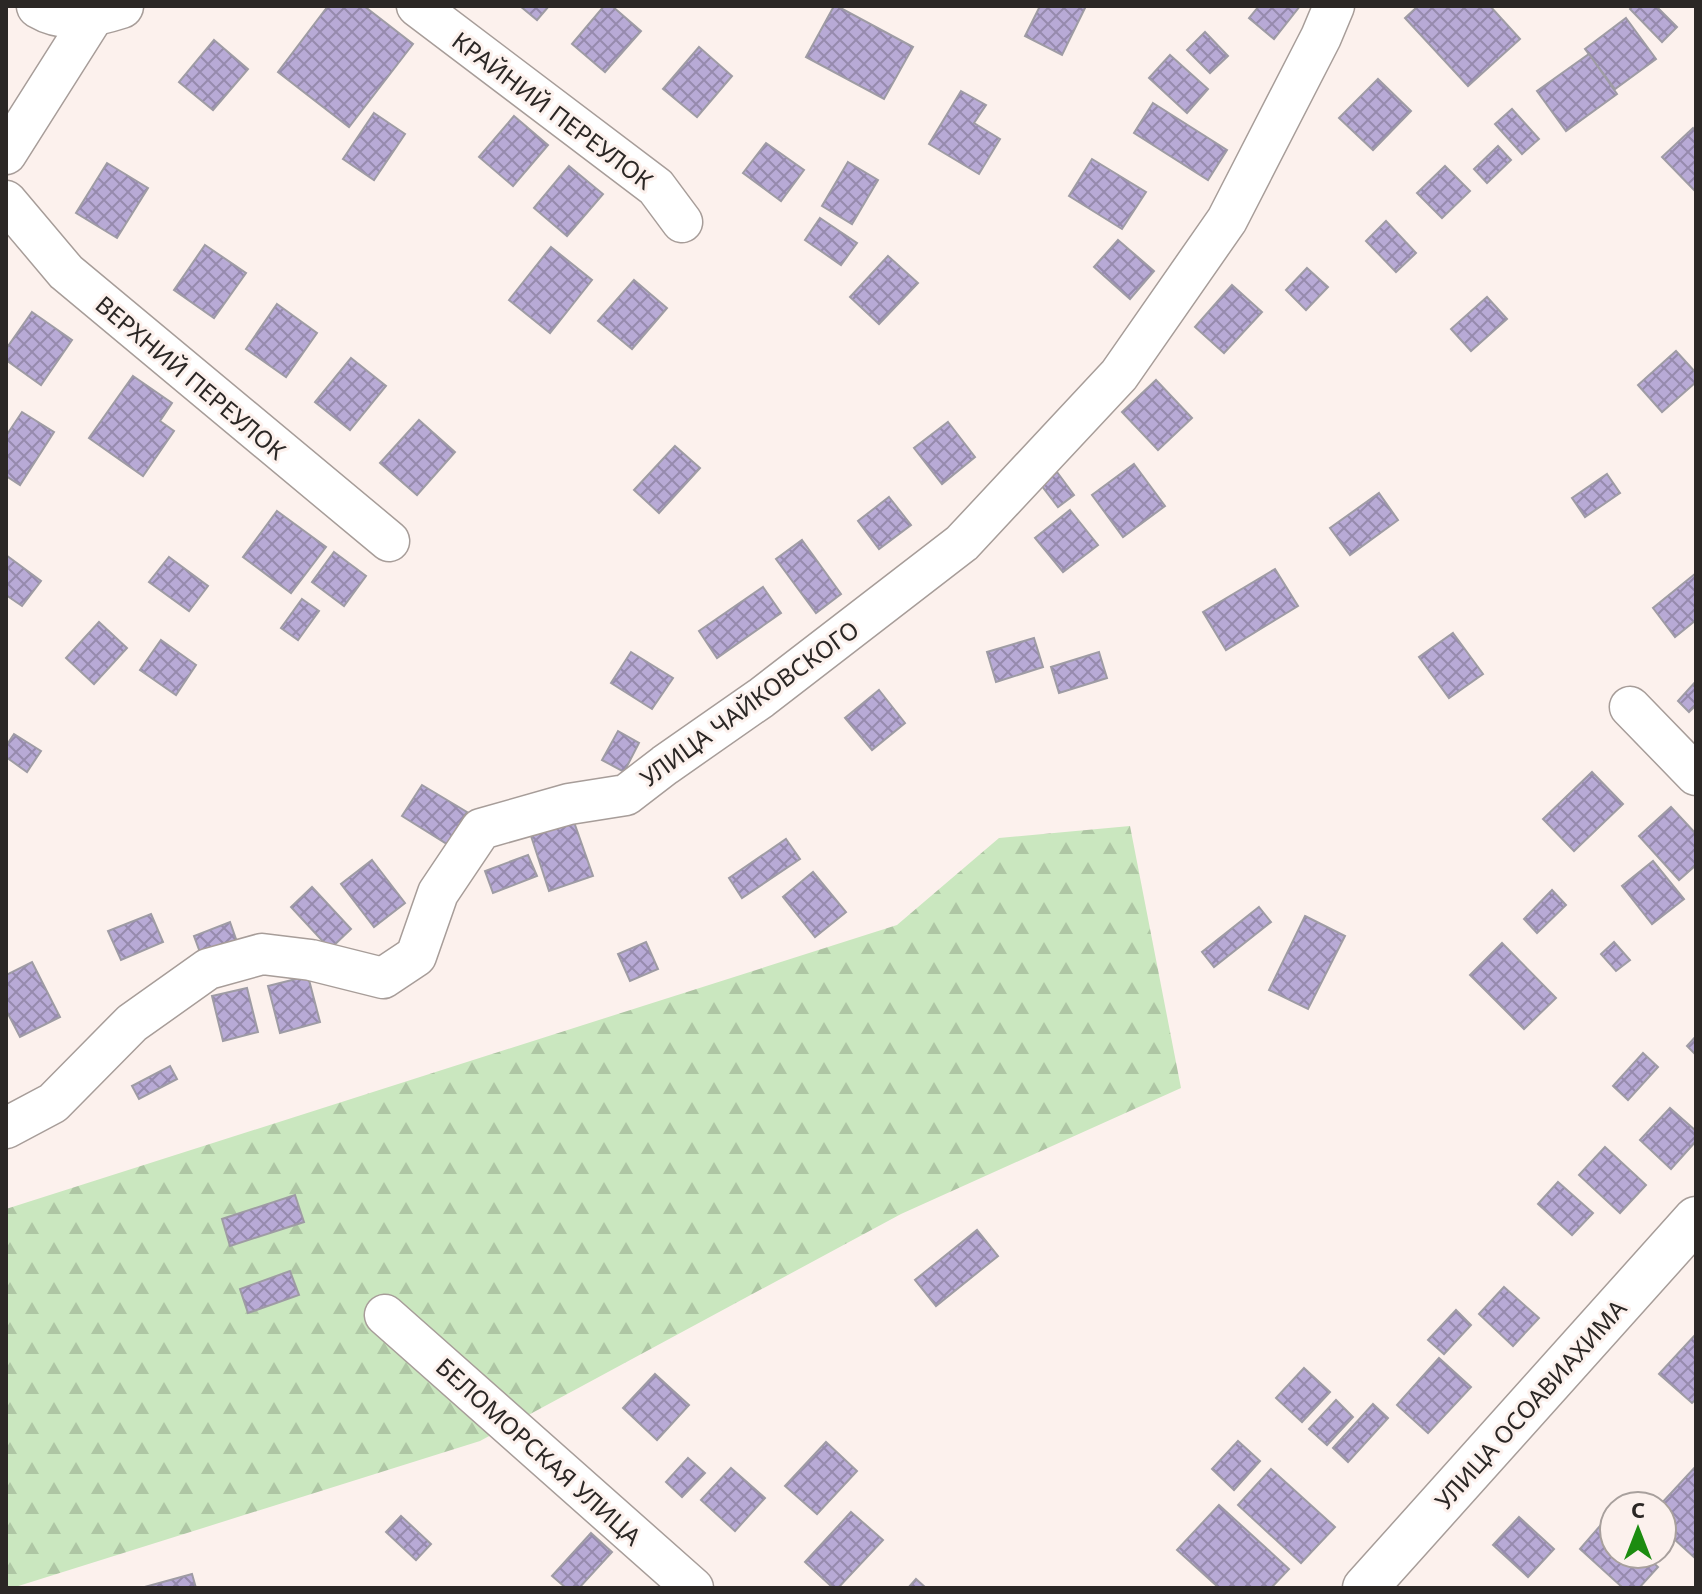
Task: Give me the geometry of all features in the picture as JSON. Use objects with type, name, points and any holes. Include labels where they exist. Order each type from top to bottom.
[{"type":"street","points":[[39,6],[54,15],[108,10]]},
{"type":"street","name":"КРАЙНИЙ ПЕРЕУЛОК","points":[[417,6],[656,187],[682,222]]},
{"type":"street","name":"УЛИЦА ЧАЙКОВСКОГО","points":[[6,1128],[53,1103],[132,1023],[208,969],[262,954],[311,960],[383,978],[416,956],[438,893],[481,829],[569,804],[626,795],[761,698],[962,543],[1119,375],[1209,246],[1227,220],[1334,6]]},
{"type":"street","points":[[6,154],[108,10]]},
{"type":"street","name":"ВЕРХНИЙ ПЕРЕУЛОК","points":[[6,201],[66,272],[389,541]]},
{"type":"street","points":[[1630,707],[1696,775]]},
{"type":"street","name":"УЛИЦА ОСОАВИАХИМА","points":[[1365,1588],[1696,1219]]},
{"type":"street","name":"БЕЛОМОРСКАЯ УЛИЦА","points":[[385,1315],[693,1588]]},
{"type":"green space","points":[[1130,826],[1181,1088],[901,1214],[480,1441],[6,1588],[6,1209],[897,925],[999,838]]},
{"type":"building","points":[[328,6],[364,6],[413,44],[349,127],[278,72]]},
{"type":"building","points":[[520,6],[549,6],[537,20]]},
{"type":"building","points":[[604,6],[612,6],[641,31],[605,72],[572,44]]},
{"type":"building","points":[[834,6],[913,47],[884,99],[806,57]]},
{"type":"building","points":[[1040,6],[1086,6],[1062,55],[1025,36]]},
{"type":"building","points":[[1259,6],[1300,6],[1274,39],[1249,18]]},
{"type":"building","points":[[1418,6],[1490,6],[1520,39],[1468,86],[1405,18]]},
{"type":"building","points":[[1633,6],[1656,6],[1677,27],[1662,42],[1630,9]]},
{"type":"building","points":[[1626,18],[1656,59],[1615,89],[1585,49]]},
{"type":"building","points":[[1205,32],[1228,56],[1210,73],[1187,50]]},
{"type":"building","points":[[214,40],[248,69],[213,110],[179,82]]},
{"type":"building","points":[[699,47],[732,76],[697,117],[663,89]]},
{"type":"building","points":[[1589,54],[1617,94],[1566,131],[1537,91]]},
{"type":"building","points":[[1170,55],[1208,89],[1187,113],[1149,78]]},
{"type":"building","points":[[1378,79],[1411,111],[1373,150],[1339,118]]},
{"type":"building","points":[[961,91],[986,105],[974,123],[1000,139],[979,174],[929,144]]},
{"type":"building","points":[[1153,103],[1227,150],[1208,180],[1134,133]]},
{"type":"building","points":[[1512,109],[1539,139],[1522,154],[1495,124]]},
{"type":"building","points":[[374,113],[405,134],[374,180],[343,159]]},
{"type":"building","points":[[514,116],[548,145],[513,186],[479,157]]},
{"type":"building","points":[[1693,128],[1696,132],[1696,192],[1662,157]]},
{"type":"building","points":[[766,143],[804,170],[781,201],[743,173]]},
{"type":"building","points":[[1498,146],[1511,160],[1487,183],[1474,169]]},
{"type":"building","points":[[1092,159],[1146,192],[1122,229],[1069,196]]},
{"type":"building","points":[[848,162],[878,180],[852,224],[822,206]]},
{"type":"building","points":[[107,163],[148,188],[117,238],[76,213]]},
{"type":"building","points":[[569,166],[603,194],[567,236],[534,208]]},
{"type":"building","points":[[1445,166],[1470,191],[1442,218],[1417,193]]},
{"type":"building","points":[[820,218],[857,243],[841,265],[805,240]]},
{"type":"building","points":[[1386,221],[1416,253],[1396,272],[1366,241]]},
{"type":"building","points":[[1118,240],[1154,271],[1130,299],[1094,267]]},
{"type":"building","points":[[205,245],[246,273],[214,318],[174,290]]},
{"type":"building","points":[[551,247],[592,280],[550,333],[509,300]]},
{"type":"building","points":[[888,256],[918,283],[879,324],[850,297]]},
{"type":"building","points":[[1307,268],[1328,287],[1306,310],[1286,290]]},
{"type":"building","points":[[634,280],[667,308],[632,349],[598,321]]},
{"type":"building","points":[[1232,285],[1262,312],[1224,353],[1195,327]]},
{"type":"building","points":[[1487,297],[1507,319],[1471,351],[1451,329]]},
{"type":"building","points":[[277,304],[317,333],[286,377],[246,349]]},
{"type":"building","points":[[32,312],[72,340],[41,385],[6,360],[6,349]]},
{"type":"building","points":[[1676,351],[1696,373],[1696,382],[1662,412],[1638,385]]},
{"type":"building","points":[[351,358],[386,386],[350,430],[315,402]]},
{"type":"building","points":[[133,376],[172,403],[160,421],[174,431],[143,476],[89,438]]},
{"type":"building","points":[[1156,380],[1192,418],[1158,450],[1122,412]]},
{"type":"building","points":[[22,412],[54,432],[20,485],[6,476],[6,436]]},
{"type":"building","points":[[419,420],[455,452],[417,495],[380,463]]},
{"type":"building","points":[[948,422],[975,457],[942,484],[914,448]]},
{"type":"building","points":[[675,446],[700,468],[659,513],[634,490]]},
{"type":"building","points":[[1134,464],[1165,506],[1123,537],[1092,495]]},
{"type":"building","points":[[1057,472],[1074,495],[1058,507],[1041,485]]},
{"type":"building","points":[[1607,474],[1620,493],[1585,517],[1572,498]]},
{"type":"building","points":[[1379,493],[1398,520],[1350,555],[1330,528]]},
{"type":"building","points":[[889,497],[911,525],[879,549],[858,521]]},
{"type":"building","points":[[1070,510],[1098,545],[1063,572],[1035,538]]},
{"type":"building","points":[[277,511],[326,547],[291,593],[243,557]]},
{"type":"building","points":[[802,540],[841,594],[816,613],[776,559]]},
{"type":"building","points":[[334,552],[366,576],[344,606],[312,582]]},
{"type":"building","points":[[6,555],[41,581],[22,606],[6,595]]},
{"type":"building","points":[[169,557],[208,586],[189,611],[149,582]]},
{"type":"building","points":[[1275,569],[1298,606],[1226,650],[1203,612]]},
{"type":"building","points":[[1696,573],[1696,620],[1675,637],[1653,608]]},
{"type":"building","points":[[763,587],[781,613],[717,658],[699,631]]},
{"type":"building","points":[[302,599],[319,611],[298,640],[281,628]]},
{"type":"building","points":[[99,622],[127,648],[94,684],[66,658]]},
{"type":"building","points":[[1453,633],[1483,674],[1449,698],[1419,657]]},
{"type":"building","points":[[1034,638],[1043,667],[996,682],[987,652]]},
{"type":"building","points":[[161,640],[196,665],[176,695],[140,670]]},
{"type":"building","points":[[631,652],[673,678],[652,709],[611,683]]},
{"type":"building","points":[[1099,652],[1107,678],[1059,693],[1051,667]]},
{"type":"building","points":[[1696,681],[1696,705],[1689,712],[1678,701]]},
{"type":"building","points":[[879,690],[905,723],[872,750],[845,718]]},
{"type":"building","points":[[618,731],[639,743],[624,772],[602,760]]},
{"type":"building","points":[[14,734],[41,751],[27,772],[6,757],[6,746]]},
{"type":"building","points":[[1592,772],[1623,804],[1574,851],[1543,819]]},
{"type":"building","points":[[422,785],[467,812],[447,844],[402,816]]},
{"type":"building","points":[[1671,807],[1696,834],[1696,865],[1679,880],[1639,836]]},
{"type":"building","points":[[574,822],[593,876],[549,891],[531,836]]},
{"type":"building","points":[[786,839],[800,859],[742,898],[729,878]]},
{"type":"building","points":[[528,855],[537,876],[493,893],[485,871]]},
{"type":"building","points":[[372,860],[405,903],[374,927],[341,884]]},
{"type":"building","points":[[1653,861],[1684,899],[1652,924],[1622,886]]},
{"type":"building","points":[[813,872],[846,912],[815,937],[783,897]]},
{"type":"building","points":[[312,887],[351,929],[330,949],[291,907]]},
{"type":"building","points":[[1552,890],[1566,905],[1537,933],[1524,919]]},
{"type":"building","points":[[1259,907],[1271,922],[1214,967],[1202,952]]},
{"type":"building","points":[[151,914],[163,942],[121,960],[108,931]]},
{"type":"building","points":[[1305,916],[1345,936],[1308,1009],[1269,990]]},
{"type":"building","points":[[230,922],[237,942],[201,955],[194,936]]},
{"type":"building","points":[[646,942],[658,969],[630,981],[618,954]]},
{"type":"building","points":[[1614,942],[1630,960],[1616,971],[1601,954]]},
{"type":"building","points":[[1502,943],[1556,998],[1524,1029],[1470,975]]},
{"type":"building","points":[[32,962],[60,1017],[20,1037],[6,1010],[6,975]]},
{"type":"building","points":[[308,976],[320,1022],[280,1033],[268,986]]},
{"type":"building","points":[[247,988],[258,1032],[223,1041],[212,996]]},
{"type":"building","points":[[1696,1036],[1696,1055],[1687,1046]]},
{"type":"building","points":[[1643,1053],[1658,1067],[1628,1100],[1613,1086]]},
{"type":"building","points":[[170,1066],[177,1079],[139,1099],[132,1086]]},
{"type":"building","points":[[1670,1108],[1696,1131],[1696,1141],[1671,1169],[1640,1140]]},
{"type":"building","points":[[1605,1147],[1646,1185],[1620,1213],[1579,1175]]},
{"type":"building","points":[[1558,1182],[1593,1213],[1572,1235],[1538,1204]]},
{"type":"building","points":[[295,1195],[304,1222],[230,1246],[222,1219]]},
{"type":"building","points":[[977,1230],[998,1256],[936,1306],[915,1280]]},
{"type":"building","points":[[290,1271],[299,1295],[248,1313],[240,1289]]},
{"type":"building","points":[[1504,1287],[1539,1318],[1513,1346],[1479,1314]]},
{"type":"building","points":[[1456,1310],[1471,1325],[1444,1354],[1428,1340]]},
{"type":"building","points":[[1695,1335],[1696,1399],[1692,1403],[1659,1374]]},
{"type":"building","points":[[1439,1358],[1471,1387],[1428,1433],[1397,1405]]},
{"type":"building","points":[[1304,1368],[1330,1392],[1302,1422],[1276,1398]]},
{"type":"building","points":[[655,1374],[689,1405],[657,1440],[623,1408]]},
{"type":"building","points":[[1336,1400],[1353,1417],[1327,1445],[1309,1429]]},
{"type":"building","points":[[1373,1404],[1388,1418],[1348,1462],[1333,1448]]},
{"type":"building","points":[[1238,1441],[1260,1461],[1234,1490],[1212,1469]]},
{"type":"building","points":[[826,1442],[857,1471],[817,1514],[785,1486]]},
{"type":"building","points":[[688,1458],[705,1473],[682,1497],[666,1482]]},
{"type":"building","points":[[1696,1466],[1696,1559],[1678,1543],[1678,1490],[1674,1490]]},
{"type":"building","points":[[731,1468],[765,1498],[735,1531],[701,1500]]},
{"type":"building","points":[[1271,1469],[1335,1527],[1301,1563],[1238,1505]]},
{"type":"building","points":[[1219,1505],[1289,1569],[1271,1588],[1219,1588],[1177,1550]]},
{"type":"building","points":[[851,1512],[883,1540],[838,1588],[833,1588],[805,1562]]},
{"type":"building","points":[[401,1516],[431,1544],[416,1560],[386,1532]]},
{"type":"building","points":[[1519,1517],[1554,1549],[1528,1577],[1493,1545]]},
{"type":"building","points":[[1598,1528],[1598,1565],[1580,1549]]},
{"type":"building","points":[[591,1533],[612,1552],[579,1588],[566,1588],[552,1576]]},
{"type":"building","points":[[1603,1570],[1655,1570],[1639,1588],[1623,1588]]},
{"type":"building","points":[[192,1574],[196,1588],[141,1588]]},
{"type":"building","points":[[916,1579],[926,1588],[908,1588]]}]
